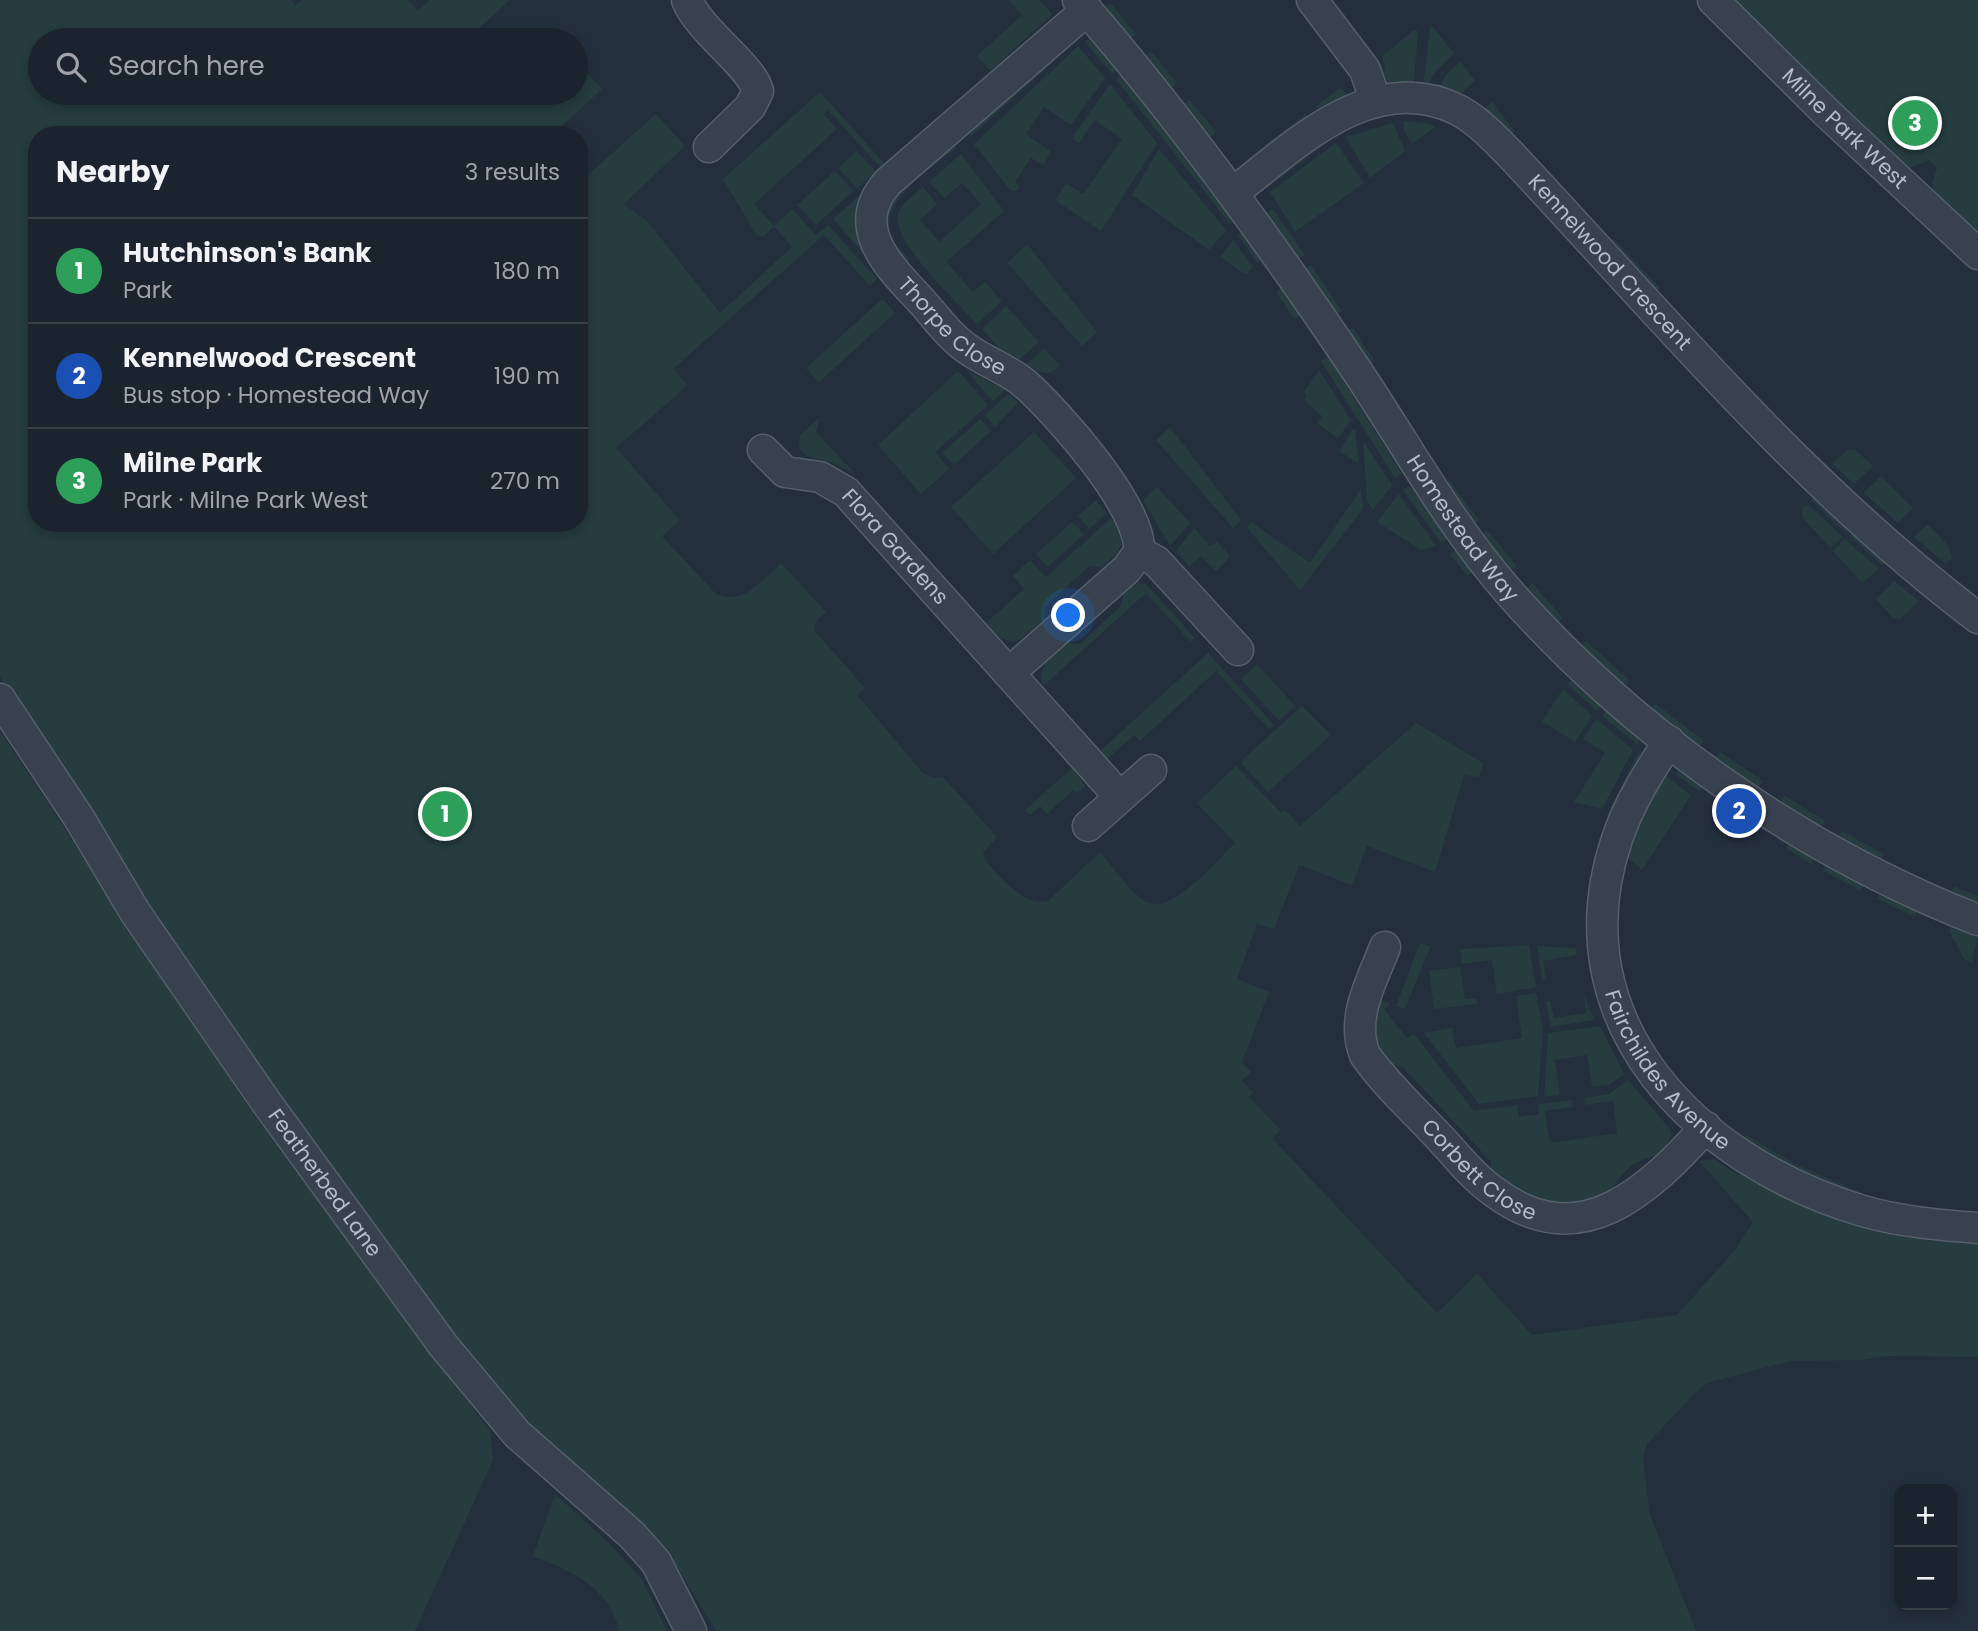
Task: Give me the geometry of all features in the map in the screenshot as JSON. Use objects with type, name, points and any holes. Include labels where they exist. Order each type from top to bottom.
[{"type":"street","points":[[687,0],[700,23],[752,79],[758,91],[750,107],[709,147]]},
{"type":"street","points":[[1312,0],[1363,66],[1372,84],[1376,103]]},
{"type":"street","name":"Milne Park West","points":[[1713,0],[1828,114],[1978,254]]},
{"type":"street","name":"Homestead Way","points":[[1082,5],[1160,98],[1287,267],[1445,506],[1503,584],[1575,663],[1721,780],[1827,847],[1899,886],[1978,920]]},
{"type":"street","name":"Thorpe Close","points":[[1082,5],[888,182],[874,205],[872,228],[884,259],[953,336],[969,351],[1024,383],[1103,472],[1135,524],[1139,551]]},
{"type":"street","name":"Kennelwood Crescent","points":[[1233,193],[1331,118],[1376,103],[1404,98],[1432,100],[1460,111],[1488,132],[1804,467],[1924,577],[1978,618]]},
{"type":"street","name":"Flora Gardens","points":[[763,450],[785,472],[820,477],[846,492],[1120,797]]},
{"type":"street","points":[[1009,673],[1127,569],[1139,551],[1156,561],[1238,650]]},
{"type":"street","name":"Featherbed Lane","points":[[0,699],[166,957],[266,1102],[443,1345],[517,1434],[632,1535],[656,1562],[691,1631]]},
{"type":"street","name":"Fairchildes Avenue","points":[[1669,741],[1637,793],[1616,841],[1604,910],[1605,952],[1616,1006],[1636,1052],[1658,1082],[1706,1128],[1771,1172],[1838,1202],[1896,1219],[1978,1228]]},
{"type":"street","points":[[1088,826],[1151,770]]},
{"type":"street","name":"Corbett Close","points":[[1385,947],[1360,1018],[1359,1032],[1365,1055],[1477,1177],[1505,1200],[1535,1213],[1562,1218],[1607,1211],[1638,1194],[1706,1128]]},
{"type":"green space","points":[[0,0],[291,0],[296,5],[302,0],[408,0],[418,11],[430,0],[510,0],[479,28],[28,28],[28,105],[585,105],[562,126],[28,126],[28,532],[588,532],[588,175],[656,114],[685,146],[624,204],[648,222],[720,313],[792,247],[774,226],[792,209],[816,235],[828,225],[877,279],[870,286],[824,235],[673,369],[688,385],[616,448],[680,520],[662,536],[716,594],[735,597],[744,594],[781,563],[826,612],[816,621],[814,630],[865,688],[857,695],[923,773],[933,778],[943,777],[997,837],[983,853],[986,862],[1014,890],[1030,900],[1048,901],[1100,852],[1142,899],[1159,904],[1170,900],[1195,883],[1235,843],[1197,803],[1236,766],[1281,813],[1285,810],[1300,826],[1416,723],[1483,763],[1479,777],[1464,775],[1435,872],[1367,846],[1352,885],[1299,865],[1274,929],[1257,924],[1237,979],[1269,992],[1242,1062],[1251,1072],[1242,1080],[1253,1093],[1249,1097],[1281,1130],[1272,1138],[1437,1313],[1477,1274],[1532,1335],[1677,1315],[1735,1250],[1753,1222],[1699,1161],[1714,1159],[1739,1176],[1744,1169],[1978,1240],[1978,1357],[1887,1356],[1862,1360],[1791,1361],[1706,1383],[1694,1394],[1647,1444],[1643,1457],[1650,1515],[1696,1631],[716,1631],[676,1565],[661,1547],[533,1429],[473,1363],[261,1082],[0,677]]},
{"type":"green space","points":[[1009,0],[1039,0],[1052,14],[990,71],[977,56],[1022,15]]},
{"type":"green space","points":[[1727,0],[1978,0],[1978,242],[1933,196],[1932,184],[1937,168],[1929,160],[1908,169]]},
{"type":"green space","points":[[1110,3],[1136,34],[1129,40],[1103,8]]},
{"type":"green space","points":[[1430,27],[1433,27],[1454,53],[1433,75],[1426,88],[1423,88]]},
{"type":"green space","points":[[1413,31],[1418,31],[1414,84],[1412,88],[1386,86],[1381,80],[1385,68],[1382,56]]},
{"type":"green space","points":[[1091,37],[1118,69],[1112,74],[1085,42]]},
{"type":"green space","points":[[1071,38],[1075,42],[970,137],[970,130]]},
{"type":"green space","points":[[1078,46],[1105,78],[1071,125],[1044,107],[1026,134],[1051,152],[1043,165],[1031,158],[1015,182],[1020,186],[1016,191],[1011,191],[974,144]]},
{"type":"green space","points":[[1151,51],[1177,83],[1170,89],[1144,57]]},
{"type":"green space","points":[[1460,61],[1475,81],[1457,98],[1438,91],[1445,76]]},
{"type":"green space","points":[[588,74],[602,89],[588,102]]},
{"type":"green space","points":[[1121,75],[1236,220],[1230,224],[1116,79]]},
{"type":"green space","points":[[1110,84],[1157,143],[1101,231],[1055,200],[1066,183],[1083,194],[1122,139],[1095,120],[1079,143],[1072,138]]},
{"type":"green space","points":[[1341,87],[1350,99],[1321,112],[1316,106]]},
{"type":"green space","points":[[820,92],[884,163],[880,167],[828,110],[824,114],[837,129],[754,204],[774,226],[763,237],[757,236],[723,179]]},
{"type":"green space","points":[[1190,100],[1216,132],[1209,138],[1183,105]]},
{"type":"green space","points":[[1492,102],[1515,132],[1509,136],[1482,111]]},
{"type":"green space","points":[[1306,114],[1310,119],[1246,166],[1246,160]]},
{"type":"green space","points":[[1404,121],[1426,123],[1435,127],[1412,144],[1404,130]]},
{"type":"green space","points":[[1393,123],[1405,151],[1370,178],[1346,137]]},
{"type":"green space","points":[[1328,132],[1332,138],[1266,189],[1262,184]]},
{"type":"green space","points":[[951,141],[956,148],[911,185],[893,208],[889,221],[891,234],[910,261],[902,267],[889,251],[884,205]]},
{"type":"green space","points":[[1336,143],[1364,183],[1295,232],[1270,192]]},
{"type":"green space","points":[[1159,149],[1226,230],[1209,250],[1132,195]]},
{"type":"green space","points":[[857,151],[876,172],[857,188],[838,168]]},
{"type":"green space","points":[[961,154],[1004,211],[946,262],[973,292],[985,282],[1002,301],[977,324],[915,256],[899,227],[898,215],[902,207],[923,187],[937,204],[920,220],[939,242],[981,204],[962,183],[944,198],[929,182]]},
{"type":"green space","points":[[835,171],[853,191],[816,225],[797,205]]},
{"type":"green space","points":[[867,189],[866,256],[833,219]]},
{"type":"green space","points":[[1273,209],[1305,255],[1298,259],[1266,214]]},
{"type":"green space","points":[[1245,231],[1263,258],[1257,263],[1238,235]]},
{"type":"green space","points":[[1614,239],[1660,288],[1656,293],[1609,243]]},
{"type":"green space","points":[[1233,240],[1253,267],[1246,275],[1220,257]]},
{"type":"green space","points":[[1027,244],[1097,332],[1082,346],[1007,263]]},
{"type":"green space","points":[[1311,265],[1342,311],[1335,316],[1305,269]]},
{"type":"green space","points":[[1283,287],[1301,315],[1294,319],[1276,292]]},
{"type":"green space","points":[[882,299],[895,313],[819,382],[806,368]]},
{"type":"green space","points":[[1006,306],[1039,342],[1020,359],[999,348],[982,329]]},
{"type":"green space","points":[[1353,328],[1375,362],[1368,366],[1346,332]]},
{"type":"green space","points":[[1044,348],[1060,366],[1050,373],[1039,372],[1027,364]]},
{"type":"green space","points":[[1328,357],[1402,474],[1395,478],[1321,361]]},
{"type":"green space","points":[[966,370],[1005,390],[993,401]]},
{"type":"green space","points":[[1319,370],[1351,420],[1338,438],[1317,423],[1322,416],[1304,400],[1307,395],[1304,392]]},
{"type":"green space","points":[[958,371],[988,405],[935,452],[949,469],[921,494],[878,445]]},
{"type":"green space","points":[[1007,395],[1011,395],[1018,403],[995,427],[985,415]]},
{"type":"green space","points":[[820,417],[816,432],[855,474],[835,464],[807,456],[799,448],[800,435]]},
{"type":"green space","points":[[980,419],[991,431],[954,465],[942,453]]},
{"type":"green space","points":[[1170,427],[1241,520],[1233,528],[1156,440]]},
{"type":"green space","points":[[1355,429],[1359,464],[1339,451]]},
{"type":"green space","points":[[1034,432],[1076,478],[993,554],[951,507]]},
{"type":"green space","points":[[1363,441],[1392,485],[1373,510],[1367,501]]},
{"type":"green space","points":[[1854,449],[1873,466],[1854,484],[1832,463],[1846,451]]},
{"type":"green space","points":[[1881,476],[1913,508],[1898,523],[1864,493]]},
{"type":"green space","points":[[1449,480],[1479,520],[1473,526],[1443,485]]},
{"type":"green space","points":[[1409,486],[1448,539],[1441,543],[1403,490]]},
{"type":"green space","points":[[1157,487],[1190,523],[1170,546],[1143,500]]},
{"type":"green space","points":[[1361,489],[1363,509],[1300,590],[1247,528],[1251,522],[1310,563]]},
{"type":"green space","points":[[1399,494],[1436,546],[1421,550],[1377,522]]},
{"type":"green space","points":[[1815,495],[1851,528],[1846,533],[1811,500]]},
{"type":"green space","points":[[1096,500],[1107,513],[1089,529],[1078,516]]},
{"type":"green space","points":[[1808,504],[1843,537],[1830,548],[1803,518],[1802,509]]},
{"type":"green space","points":[[1111,518],[1121,540],[1115,555],[1102,567],[1089,566],[1045,607],[1044,619],[1021,639],[1012,642],[998,637],[986,623],[1024,589],[1013,576],[1030,560],[1046,577]]},
{"type":"green space","points":[[1072,522],[1084,534],[1048,567],[1036,554]]},
{"type":"green space","points":[[1928,524],[1948,546],[1952,558],[1946,564],[1914,537]]},
{"type":"green space","points":[[1194,528],[1210,546],[1217,542],[1229,555],[1228,560],[1216,571],[1201,556],[1189,567],[1176,551]]},
{"type":"green space","points":[[1487,530],[1517,566],[1511,571],[1481,536]]},
{"type":"green space","points":[[1853,530],[1887,560],[1882,565],[1849,535]]},
{"type":"green space","points":[[1845,539],[1879,569],[1862,583],[1833,551]]},
{"type":"green space","points":[[1456,550],[1475,571],[1468,576],[1450,555]]},
{"type":"green space","points":[[1894,581],[1919,601],[1900,619],[1893,618],[1876,599]]},
{"type":"green space","points":[[1138,583],[1146,584],[1195,638],[1191,642],[1146,593],[1043,686],[1042,672],[1052,656],[1067,643],[1080,644],[1121,606],[1124,593]]},
{"type":"green space","points":[[1532,583],[1563,618],[1557,624],[1526,589]]},
{"type":"green space","points":[[1586,641],[1629,680],[1623,687],[1580,647]]},
{"type":"green space","points":[[1208,653],[1274,725],[1269,729],[1216,671],[1140,741],[1134,735],[1107,759],[1100,751]]},
{"type":"green space","points":[[1257,664],[1295,706],[1279,721],[1241,679]]},
{"type":"green space","points":[[1572,678],[1602,705],[1597,711],[1567,684]]},
{"type":"green space","points":[[1563,689],[1592,716],[1575,742],[1542,721]]},
{"type":"green space","points":[[1655,703],[1704,741],[1699,747],[1650,710]]},
{"type":"green space","points":[[1302,706],[1331,735],[1268,792],[1242,764],[1243,759]]},
{"type":"green space","points":[[1608,709],[1639,736],[1638,745],[1602,716]]},
{"type":"green space","points":[[1596,719],[1633,750],[1602,809],[1574,802],[1605,753],[1583,739]]},
{"type":"green space","points":[[0,731],[249,1108],[490,1431],[493,1460],[415,1631],[0,1631]]},
{"type":"green space","points":[[1720,752],[1763,781],[1758,788],[1715,759]]},
{"type":"green space","points":[[1638,753],[1643,757],[1613,817],[1607,815]]},
{"type":"green space","points":[[1681,767],[1705,785],[1700,792],[1676,775]]},
{"type":"green space","points":[[1072,768],[1085,786],[1077,793],[1073,790],[1047,814],[1040,806],[1030,815],[1025,810]]},
{"type":"green space","points":[[1662,773],[1691,795],[1642,870],[1624,854]]},
{"type":"green space","points":[[1784,795],[1825,821],[1821,828],[1780,803]]},
{"type":"green space","points":[[1842,831],[1884,854],[1880,862],[1838,838]]},
{"type":"green space","points":[[1790,841],[1816,856],[1811,864],[1786,848]]},
{"type":"green space","points":[[1827,862],[1864,883],[1860,891],[1823,870]]},
{"type":"green space","points":[[1954,886],[1978,896],[1978,905],[1951,894]]},
{"type":"green space","points":[[1881,891],[1919,909],[1915,917],[1877,899]]},
{"type":"green space","points":[[1952,923],[1978,935],[1972,963],[1964,959],[1949,931]]},
{"type":"green space","points":[[1420,943],[1430,947],[1405,1009],[1396,1006]]},
{"type":"green space","points":[[1529,945],[1536,987],[1497,994],[1492,960],[1462,964],[1460,949]]},
{"type":"green space","points":[[1537,946],[1576,948],[1576,955],[1543,961],[1546,979],[1542,980]]},
{"type":"green space","points":[[1460,967],[1465,999],[1476,998],[1477,1004],[1434,1009],[1429,971]]},
{"type":"green space","points":[[1536,993],[1543,1030],[1538,1096],[1479,1104],[1424,1033],[1452,1028],[1456,1048],[1522,1038],[1516,996]]},
{"type":"green space","points":[[1584,995],[1594,1020],[1551,1027],[1546,1001],[1550,1001],[1554,1018],[1586,1013]]},
{"type":"green space","points":[[1377,999],[1390,1004],[1384,1009],[1407,1038],[1414,1034],[1474,1111],[1517,1105],[1519,1117],[1539,1114],[1538,1104],[1572,1100],[1573,1107],[1545,1111],[1550,1143],[1617,1133],[1613,1101],[1585,1105],[1584,1098],[1609,1094],[1628,1080],[1669,1128],[1671,1135],[1666,1146],[1669,1149],[1626,1170],[1608,1200],[1550,1206],[1492,1177],[1491,1162],[1403,1067],[1386,1064],[1370,1039]]},
{"type":"green space","points":[[1600,1026],[1624,1074],[1609,1085],[1592,1087],[1587,1055],[1555,1060],[1560,1095],[1544,1097],[1548,1033]]},
{"type":"green space","points":[[1746,1135],[1795,1164],[1848,1187],[1846,1193],[1819,1183],[1742,1141]]},
{"type":"green space","points":[[555,1494],[609,1543],[642,1580],[667,1631],[619,1631],[607,1603],[598,1592],[575,1575],[533,1556]]},
{"type":"place","name":"Milne Park","points":[[1915,123]]},
{"type":"place","name":"Kennelwood Crescent","points":[[1739,811]]},
{"type":"place","name":"Hutchinson's Bank","points":[[445,814]]}]
